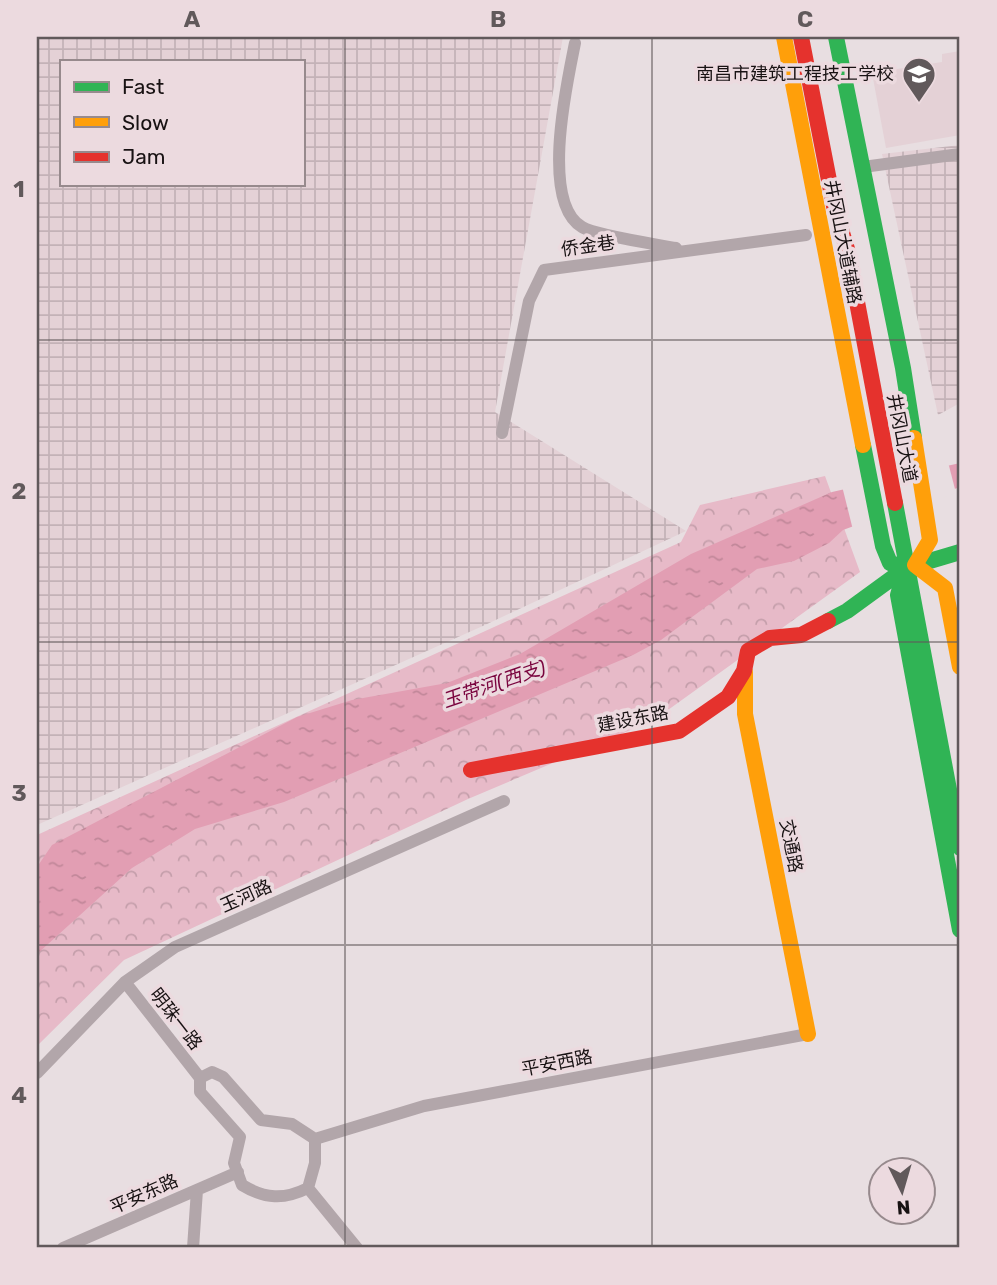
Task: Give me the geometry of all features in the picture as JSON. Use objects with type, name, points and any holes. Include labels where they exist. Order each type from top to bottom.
[{"type":"main road","name":"井冈山大道辅路","points":[[784,37],[883,546],[890,563],[911,567],[930,540],[929,531],[903,368],[836,37]]},
{"type":"main road","name":"井冈山大道","points":[[801,37],[834,206],[846,249],[893,464]]},
{"type":"main road","name":"井冈山大道","points":[[811,37],[835,162],[847,204],[960,848]]},
{"type":"main road","points":[[960,552],[911,567],[898,595],[960,930]]},
{"type":"main road","name":"井冈山大道","points":[[911,567],[960,789]]},
{"type":"main road","points":[[911,567],[945,588],[960,667]]},
{"type":"main road","name":"建设东路","points":[[471,769],[678,731],[728,697],[745,665],[748,651],[770,638],[801,635],[813,629],[847,611],[911,567]]},
{"type":"main road","name":"交通路","points":[[745,665],[745,714],[808,1034]]},
{"type":"street","points":[[575,43],[558,136],[562,192],[571,219],[585,229],[687,251]]},
{"type":"street","points":[[863,167],[960,155]]},
{"type":"street","name":"侨金巷","points":[[502,433],[530,300],[544,270],[806,235]]},
{"type":"street","name":"玉河路","points":[[37,1073],[125,982],[175,947],[504,800]]},
{"type":"street","name":"明珠一路","points":[[125,982],[200,1078],[200,1092],[240,1137],[234,1163],[238,1172]]},
{"type":"street","name":"平安西路","points":[[315,1139],[424,1105],[808,1034]]},
{"type":"street","name":"明珠一路","points":[[200,1078],[212,1072],[223,1077],[261,1120],[292,1124],[315,1139]]},
{"type":"street","points":[[238,1172],[242,1185],[259,1195],[276,1198],[294,1195],[308,1188],[315,1163],[315,1139]]},
{"type":"street","name":"平安东路","points":[[64,1248],[238,1172]]},
{"type":"street","points":[[308,1188],[357,1248]]},
{"type":"street","points":[[192,1248],[197,1190]]},
{"type":"shaded area","points":[[37,37],[563,37],[495,412],[686,531],[485,625],[37,825]]},
{"type":"shaded area","name":"南昌市建筑工程技工学校","points":[[960,51],[960,135],[886,148],[872,73],[942,62],[942,54]]},
{"type":"shaded area","points":[[960,145],[960,403],[938,415],[882,154]]},
{"type":"green space","points":[[825,476],[860,572],[654,720],[468,799],[124,960],[37,1046],[37,835],[681,542],[700,505]]},
{"type":"water","name":"玉带河(西支)","points":[[960,463],[960,487],[843,530],[829,543],[794,561],[757,569],[661,640],[633,655],[284,802],[195,829],[132,868],[37,954],[37,867],[52,845],[297,717],[352,700],[447,683],[520,654],[691,554],[832,492]]},
{"type":"pier","points":[[948,462],[956,493],[853,530],[842,486]]},
{"type":"traffic: fast","points":[[836,37],[903,368],[914,438]]},
{"type":"traffic: fast","points":[[863,445],[883,546],[890,563],[906,568],[898,595],[960,930]]},
{"type":"traffic: fast","points":[[895,503],[960,848]]},
{"type":"traffic: fast","points":[[828,621],[847,611],[906,568],[960,552]]},
{"type":"traffic: slow","points":[[784,37],[863,445]]},
{"type":"traffic: slow","points":[[914,438],[930,540],[915,565],[945,588],[960,667]]},
{"type":"traffic: slow","points":[[745,672],[745,714],[808,1034]]},
{"type":"traffic: jam","points":[[801,37],[834,206],[847,249],[895,503]]},
{"type":"traffic: jam","points":[[471,770],[679,731],[728,697],[744,671],[748,651],[770,638],[801,635],[828,621]]},
{"type":"place","name":"南昌市建筑工程技工学校","points":[[919,104]]}]
